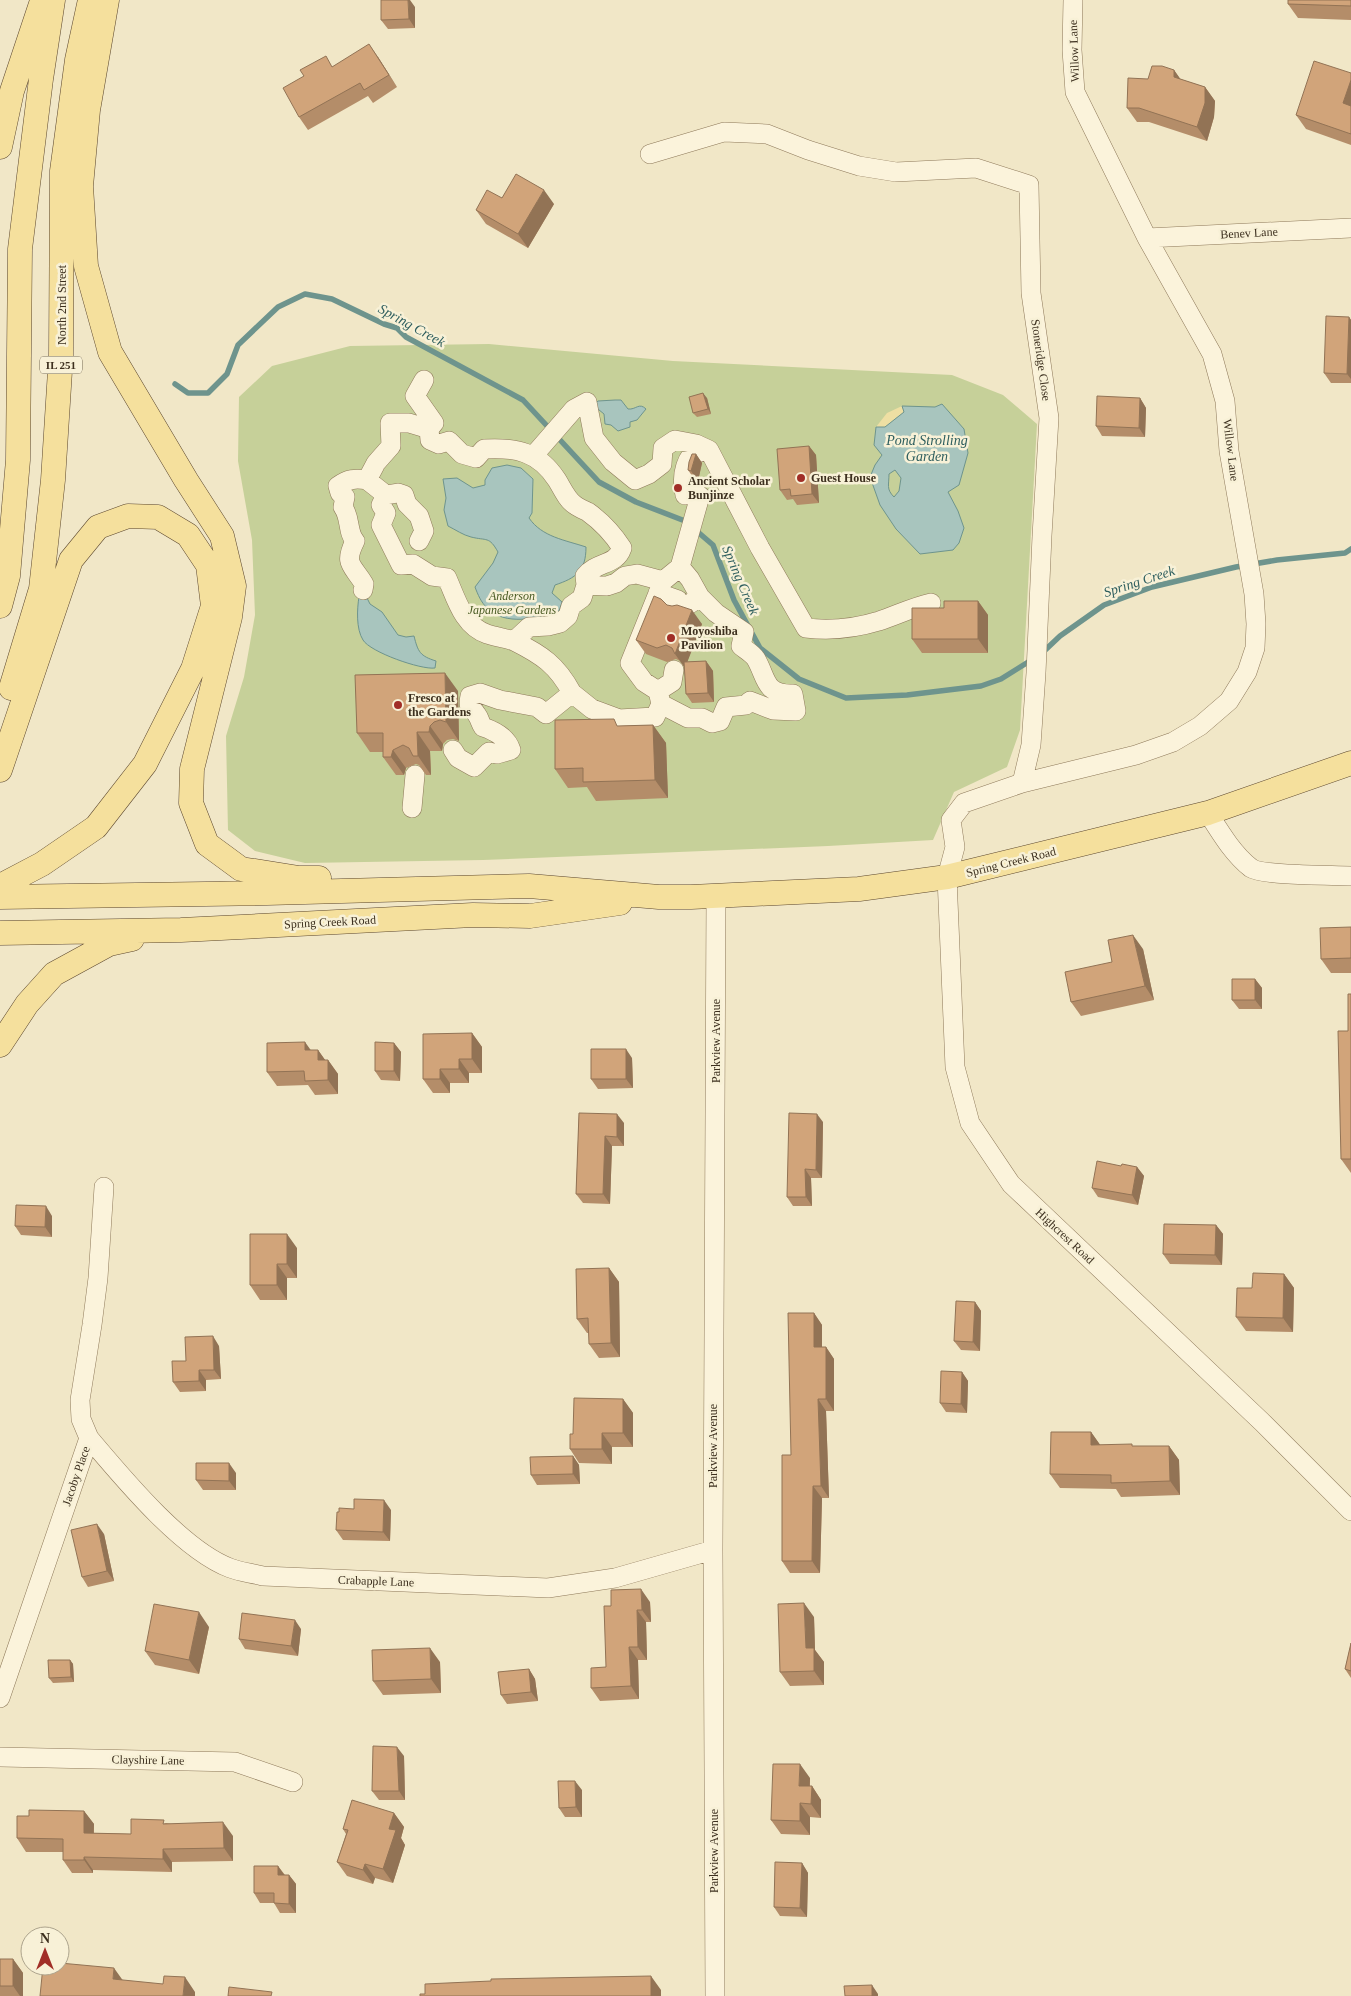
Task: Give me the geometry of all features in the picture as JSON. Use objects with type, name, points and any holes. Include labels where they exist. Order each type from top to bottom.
[{"type":"main road","points":[[0,147],[12,91],[42,0]]},
{"type":"main road","points":[[0,606],[8,576],[18,460],[20,249],[52,0]]},
{"type":"main road","name":"North 2nd Street","points":[[0,726],[41,589],[54,480],[61,355],[62,171],[78,60],[90,0]]},
{"type":"main road","points":[[106,0],[88,110],[82,176],[86,266],[110,352],[186,480],[222,536],[234,586],[230,618],[192,769],[191,803],[207,844],[241,869],[299,878],[529,886]]},
{"type":"main road","points":[[0,770],[71,560],[98,527],[128,516],[158,518],[188,535],[208,565],[213,606],[193,669],[145,764],[96,827],[42,864],[0,886]]},
{"type":"main road","name":"Spring Creek Road","points":[[0,897],[267,893],[529,886],[659,897],[716,896],[859,888],[948,877],[1208,813],[1351,763]]},
{"type":"main road","name":"Spring Creek Road","points":[[0,933],[181,930],[473,915],[530,916],[659,897]]},
{"type":"main road","points":[[0,1044],[27,1004],[54,974],[109,944],[181,930]]},
{"type":"street","name":"Willow Lane","points":[[1022,783],[1136,755],[1173,742],[1207,720],[1229,701],[1247,672],[1255,648],[1254,594],[1229,451],[1225,401],[1212,354],[1147,238],[1075,92],[1072,50],[1073,0]]},
{"type":"street","name":"Stoneridge Close","points":[[650,154],[724,132],[767,134],[808,150],[859,166],[896,172],[976,168],[1029,185],[1031,293],[1049,418],[1036,673],[1030,745],[1022,783]]},
{"type":"street","name":"Benev Lane","points":[[1147,238],[1351,228]]},
{"type":"street","points":[[424,380],[415,396],[434,424],[429,429]]},
{"type":"street","points":[[537,452],[574,409],[587,402],[594,438],[613,462],[635,480],[649,474],[662,464],[663,448],[675,440],[696,444],[709,450],[760,548],[806,628],[838,629],[858,626],[879,621],[931,603]]},
{"type":"street","points":[[367,480],[376,463],[391,446],[390,423],[410,422],[429,429]]},
{"type":"street","points":[[429,429],[430,440],[439,444],[449,441],[462,454],[476,458],[484,449],[494,448],[537,452],[573,504],[601,522],[622,548],[620,555],[613,561],[592,569],[585,576],[586,585],[582,598],[571,606],[568,616],[560,623],[529,627],[514,641]]},
{"type":"street","points":[[682,560],[700,597],[716,613],[744,632],[741,646],[756,657],[764,680],[773,690],[781,694],[793,694],[796,710],[772,710],[750,701],[746,705],[726,707],[720,721],[712,723],[702,718],[688,718],[660,698],[644,682],[630,662],[661,587],[682,560],[696,513],[700,496],[696,493],[685,495],[683,482],[688,459],[692,454],[709,450]]},
{"type":"street","points":[[363,590],[364,584],[349,564],[350,551],[355,541],[351,536],[349,515],[344,507],[345,497],[340,493],[338,486],[345,481],[355,478],[367,480],[386,495],[398,493],[404,495],[407,504],[419,516],[424,531],[419,541]]},
{"type":"street","points":[[386,495],[381,505],[386,513],[380,525],[401,565],[413,564],[432,576],[447,578],[457,605],[471,624],[485,634],[514,641],[542,656],[555,666],[572,693],[592,709],[619,719],[655,717],[660,698],[672,682],[674,670]]},
{"type":"street","points":[[586,585],[607,586],[616,583],[625,576],[637,574],[661,587],[678,600],[682,608],[700,597]]},
{"type":"street","points":[[453,750],[458,758],[474,767],[489,752],[496,754],[511,750],[509,743],[494,731],[483,728],[477,714],[471,710],[468,704],[470,696],[480,693],[500,700],[537,707],[546,714],[572,693]]},
{"type":"street","points":[[412,808],[415,775]]},
{"type":"street","points":[[948,877],[955,847],[951,820],[956,812],[964,803],[1022,783]]},
{"type":"street","points":[[1208,813],[1228,843],[1253,869],[1285,874],[1351,876]]},
{"type":"street","name":"Highcrest Road","points":[[948,877],[955,1067],[970,1123],[1011,1184],[1255,1416],[1351,1511]]},
{"type":"street","name":"Parkview Avenue","points":[[715,1996],[713,1550],[716,896]]},
{"type":"street","name":"Jacoby Place","points":[[0,1698],[89,1438],[81,1419],[80,1400],[98,1278],[104,1187]]},
{"type":"street","name":"Crabapple Lane","points":[[89,1438],[148,1504],[194,1548],[229,1567],[263,1576],[548,1588],[615,1578],[713,1550]]},
{"type":"street","name":"Clayshire Lane","points":[[0,1757],[235,1762],[293,1782]]},
{"type":"green space","name":"Anderson Japanese Gardens","points":[[489,344],[673,361],[952,375],[1003,395],[1037,424],[1020,730],[1007,767],[954,792],[933,840],[483,860],[305,863],[255,851],[228,830],[226,736],[244,677],[255,615],[252,540],[238,461],[239,397],[272,366],[350,346]]},
{"type":"sand","points":[[902,406],[904,412],[885,427],[876,427],[887,413]]},
{"type":"water","points":[[621,400],[628,409],[641,406],[646,409],[637,420],[630,422],[630,427],[618,431],[611,425],[605,424],[604,414],[593,405],[598,401]]},
{"type":"water","name":"Pond Strolling Garden","points":[[942,404],[964,429],[968,453],[959,485],[948,492],[964,528],[959,543],[953,550],[920,554],[896,529],[880,505],[870,477],[882,455],[874,445],[876,427],[885,427],[904,412],[902,406],[935,407]],"holes":[[[895,470],[901,478],[899,491],[894,497],[889,489],[889,474]]]},
{"type":"water","points":[[507,465],[521,468],[533,479],[532,513],[529,518],[534,524],[547,534],[586,547],[582,568],[574,576],[555,585],[552,593],[562,602],[559,611],[532,618],[512,619],[503,617],[494,614],[485,606],[475,587],[493,563],[498,552],[490,541],[462,534],[448,526],[444,510],[446,498],[443,479],[457,478],[473,488],[485,485],[485,480],[492,468]]},
{"type":"water","points":[[359,597],[367,598],[370,604],[382,612],[398,635],[414,636],[420,653],[436,661],[435,668],[419,666],[396,659],[368,645],[363,640],[358,625]]},
{"type":"building","points":[[381,0],[408,0],[409,19],[381,20]]},
{"type":"building","points":[[1288,0],[1351,0],[1351,6],[1288,4]]},
{"type":"building","points":[[369,44],[389,75],[364,90],[360,83],[299,117],[283,88],[304,76],[300,70],[326,56],[332,67]]},
{"type":"building","points":[[1314,61],[1351,73],[1351,80],[1343,103],[1351,106],[1351,134],[1296,115]]},
{"type":"building","points":[[1152,66],[1162,66],[1174,70],[1174,77],[1205,87],[1205,103],[1197,127],[1139,108],[1127,108],[1128,78],[1148,79]]},
{"type":"building","points":[[516,174],[544,190],[518,234],[476,210],[487,190],[502,198]]},
{"type":"building","points":[[1326,316],[1349,317],[1347,374],[1324,373]]},
{"type":"building","points":[[703,393],[708,409],[693,413],[689,397]]},
{"type":"building","points":[[1097,396],[1140,398],[1139,428],[1096,426]]},
{"type":"building","name":"Guest House","points":[[809,446],[812,494],[791,496],[790,489],[780,490],[777,449]]},
{"type":"building","points":[[692,454],[696,454],[691,471],[688,470]]},
{"type":"building","points":[[654,596],[661,599],[667,605],[677,605],[692,610],[675,654],[672,648],[666,645],[657,648],[636,640]]},
{"type":"building","points":[[944,601],[978,601],[978,639],[912,639],[912,608],[944,608]]},
{"type":"building","points":[[706,661],[708,693],[686,694],[684,662]]},
{"type":"building","points":[[445,673],[446,722],[440,720],[434,722],[430,726],[429,732],[417,732],[418,756],[413,756],[409,748],[403,745],[393,750],[391,757],[383,757],[383,733],[357,733],[355,675]]},
{"type":"building","points":[[614,719],[617,726],[653,725],[655,780],[583,782],[583,768],[555,769],[555,720]]},
{"type":"building","points":[[1351,927],[1351,958],[1321,959],[1320,928]]},
{"type":"building","points":[[1133,935],[1145,986],[1071,1002],[1065,972],[1112,962],[1108,940]]},
{"type":"building","points":[[1232,979],[1255,979],[1255,1000],[1232,1000]]},
{"type":"building","points":[[1348,994],[1351,994],[1351,1159],[1341,1159],[1338,1031],[1348,1031]]},
{"type":"building","points":[[472,1033],[472,1059],[459,1059],[459,1069],[440,1069],[440,1079],[423,1079],[423,1034]]},
{"type":"building","points":[[305,1042],[305,1050],[318,1050],[318,1060],[328,1060],[328,1080],[305,1081],[304,1071],[267,1072],[267,1043]]},
{"type":"building","points":[[375,1042],[394,1043],[394,1071],[375,1071]]},
{"type":"building","points":[[591,1049],[626,1049],[626,1079],[591,1079]]},
{"type":"building","points":[[579,1113],[617,1114],[617,1137],[605,1136],[603,1194],[576,1194]]},
{"type":"building","points":[[789,1113],[817,1114],[816,1170],[805,1169],[806,1197],[787,1197]]},
{"type":"building","points":[[1097,1161],[1137,1167],[1132,1195],[1092,1188]]},
{"type":"building","points":[[16,1205],[46,1206],[45,1227],[15,1226]]},
{"type":"building","points":[[1164,1224],[1216,1225],[1215,1255],[1163,1254]]},
{"type":"building","points":[[250,1234],[287,1234],[287,1264],[277,1264],[277,1285],[250,1285]]},
{"type":"building","points":[[609,1268],[611,1343],[589,1344],[588,1318],[577,1319],[576,1269]]},
{"type":"building","points":[[1253,1273],[1284,1274],[1283,1318],[1236,1317],[1237,1288],[1252,1288]]},
{"type":"building","points":[[956,1301],[975,1302],[973,1342],[954,1341]]},
{"type":"building","points":[[788,1313],[814,1313],[814,1347],[826,1347],[826,1399],[818,1399],[821,1486],[813,1486],[812,1561],[782,1561],[782,1455],[791,1455]]},
{"type":"building","points":[[213,1336],[214,1370],[199,1370],[199,1381],[173,1382],[172,1361],[186,1361],[185,1337]]},
{"type":"building","points":[[941,1371],[962,1372],[961,1404],[940,1403]]},
{"type":"building","points":[[574,1398],[623,1399],[623,1433],[602,1433],[602,1449],[570,1449],[570,1434],[573,1434]]},
{"type":"building","points":[[1051,1432],[1091,1432],[1091,1445],[1132,1444],[1132,1446],[1169,1446],[1170,1481],[1111,1483],[1111,1475],[1050,1474]]},
{"type":"building","points":[[573,1456],[573,1474],[531,1475],[530,1457]]},
{"type":"building","points":[[196,1463],[229,1463],[229,1481],[196,1480]]},
{"type":"building","points":[[354,1499],[384,1500],[383,1532],[336,1530],[339,1508],[354,1509]]},
{"type":"building","points":[[97,1524],[107,1571],[82,1577],[71,1530]]},
{"type":"building","points":[[641,1589],[642,1610],[637,1610],[638,1647],[629,1647],[631,1686],[591,1688],[591,1668],[606,1667],[604,1606],[611,1606],[611,1590]]},
{"type":"building","points":[[804,1603],[806,1648],[814,1648],[814,1671],[780,1672],[778,1604]]},
{"type":"building","points":[[154,1604],[199,1612],[189,1660],[145,1651]]},
{"type":"building","points":[[242,1613],[295,1620],[291,1646],[239,1639]]},
{"type":"building","points":[[1351,1643],[1351,1671],[1345,1669]]},
{"type":"building","points":[[430,1648],[431,1679],[373,1681],[372,1650]]},
{"type":"building","points":[[48,1660],[70,1660],[71,1677],[49,1678]]},
{"type":"building","points":[[529,1669],[531,1692],[501,1695],[498,1672]]},
{"type":"building","points":[[373,1746],[397,1747],[399,1791],[372,1791]]},
{"type":"building","points":[[773,1764],[800,1764],[799,1786],[812,1786],[811,1804],[800,1803],[800,1821],[771,1820]]},
{"type":"building","points":[[558,1781],[575,1781],[576,1807],[559,1808]]},
{"type":"building","points":[[352,1800],[394,1813],[389,1829],[396,1830],[383,1869],[365,1864],[363,1870],[337,1862],[348,1830],[343,1829]]},
{"type":"building","points":[[29,1810],[84,1811],[84,1833],[131,1834],[131,1819],[164,1820],[163,1824],[223,1822],[224,1848],[163,1849],[163,1859],[84,1857],[84,1860],[63,1860],[63,1839],[17,1838],[17,1816],[29,1816]]},
{"type":"building","points":[[775,1862],[802,1863],[800,1908],[774,1907]]},
{"type":"building","points":[[254,1866],[278,1866],[278,1875],[289,1875],[289,1904],[274,1903],[274,1893],[254,1893]]},
{"type":"building","points":[[0,1959],[13,1959],[13,1986],[0,1986]]},
{"type":"building","points":[[70,1964],[114,1968],[113,1979],[163,1984],[164,1976],[185,1977],[183,1996],[40,1996],[42,1976],[70,1976]]},
{"type":"building","points":[[651,1976],[651,1996],[420,1996],[420,1994],[425,1994],[425,1984],[491,1981],[491,1979]]},
{"type":"building","points":[[872,1985],[872,1996],[845,1996],[844,1986]]},
{"type":"building","points":[[229,1987],[272,1992],[271,1996],[228,1996]]},
{"type":"waterway","name":"Spring Creek","points":[[175,384],[188,393],[208,393],[227,374],[238,345],[278,307],[305,294],[332,299],[384,324],[397,328],[406,337],[523,400],[599,482],[636,502],[685,521],[713,545],[734,600],[760,648],[799,679],[846,698],[907,695],[981,686],[1001,679],[1033,659]]},
{"type":"waterway","name":"Spring Creek","points":[[1041,654],[1060,636],[1104,605],[1152,587],[1236,567],[1277,560],[1345,553],[1351,549]]},
{"type":"place","name":"Guest House","points":[[801,478]]},
{"type":"place","name":"Ancient Scholar Bunjinze","points":[[678,488]]},
{"type":"place","name":"Moyoshiba Pavilion","points":[[671,638]]},
{"type":"place","name":"Fresco at the Gardens","points":[[398,705]]}]
